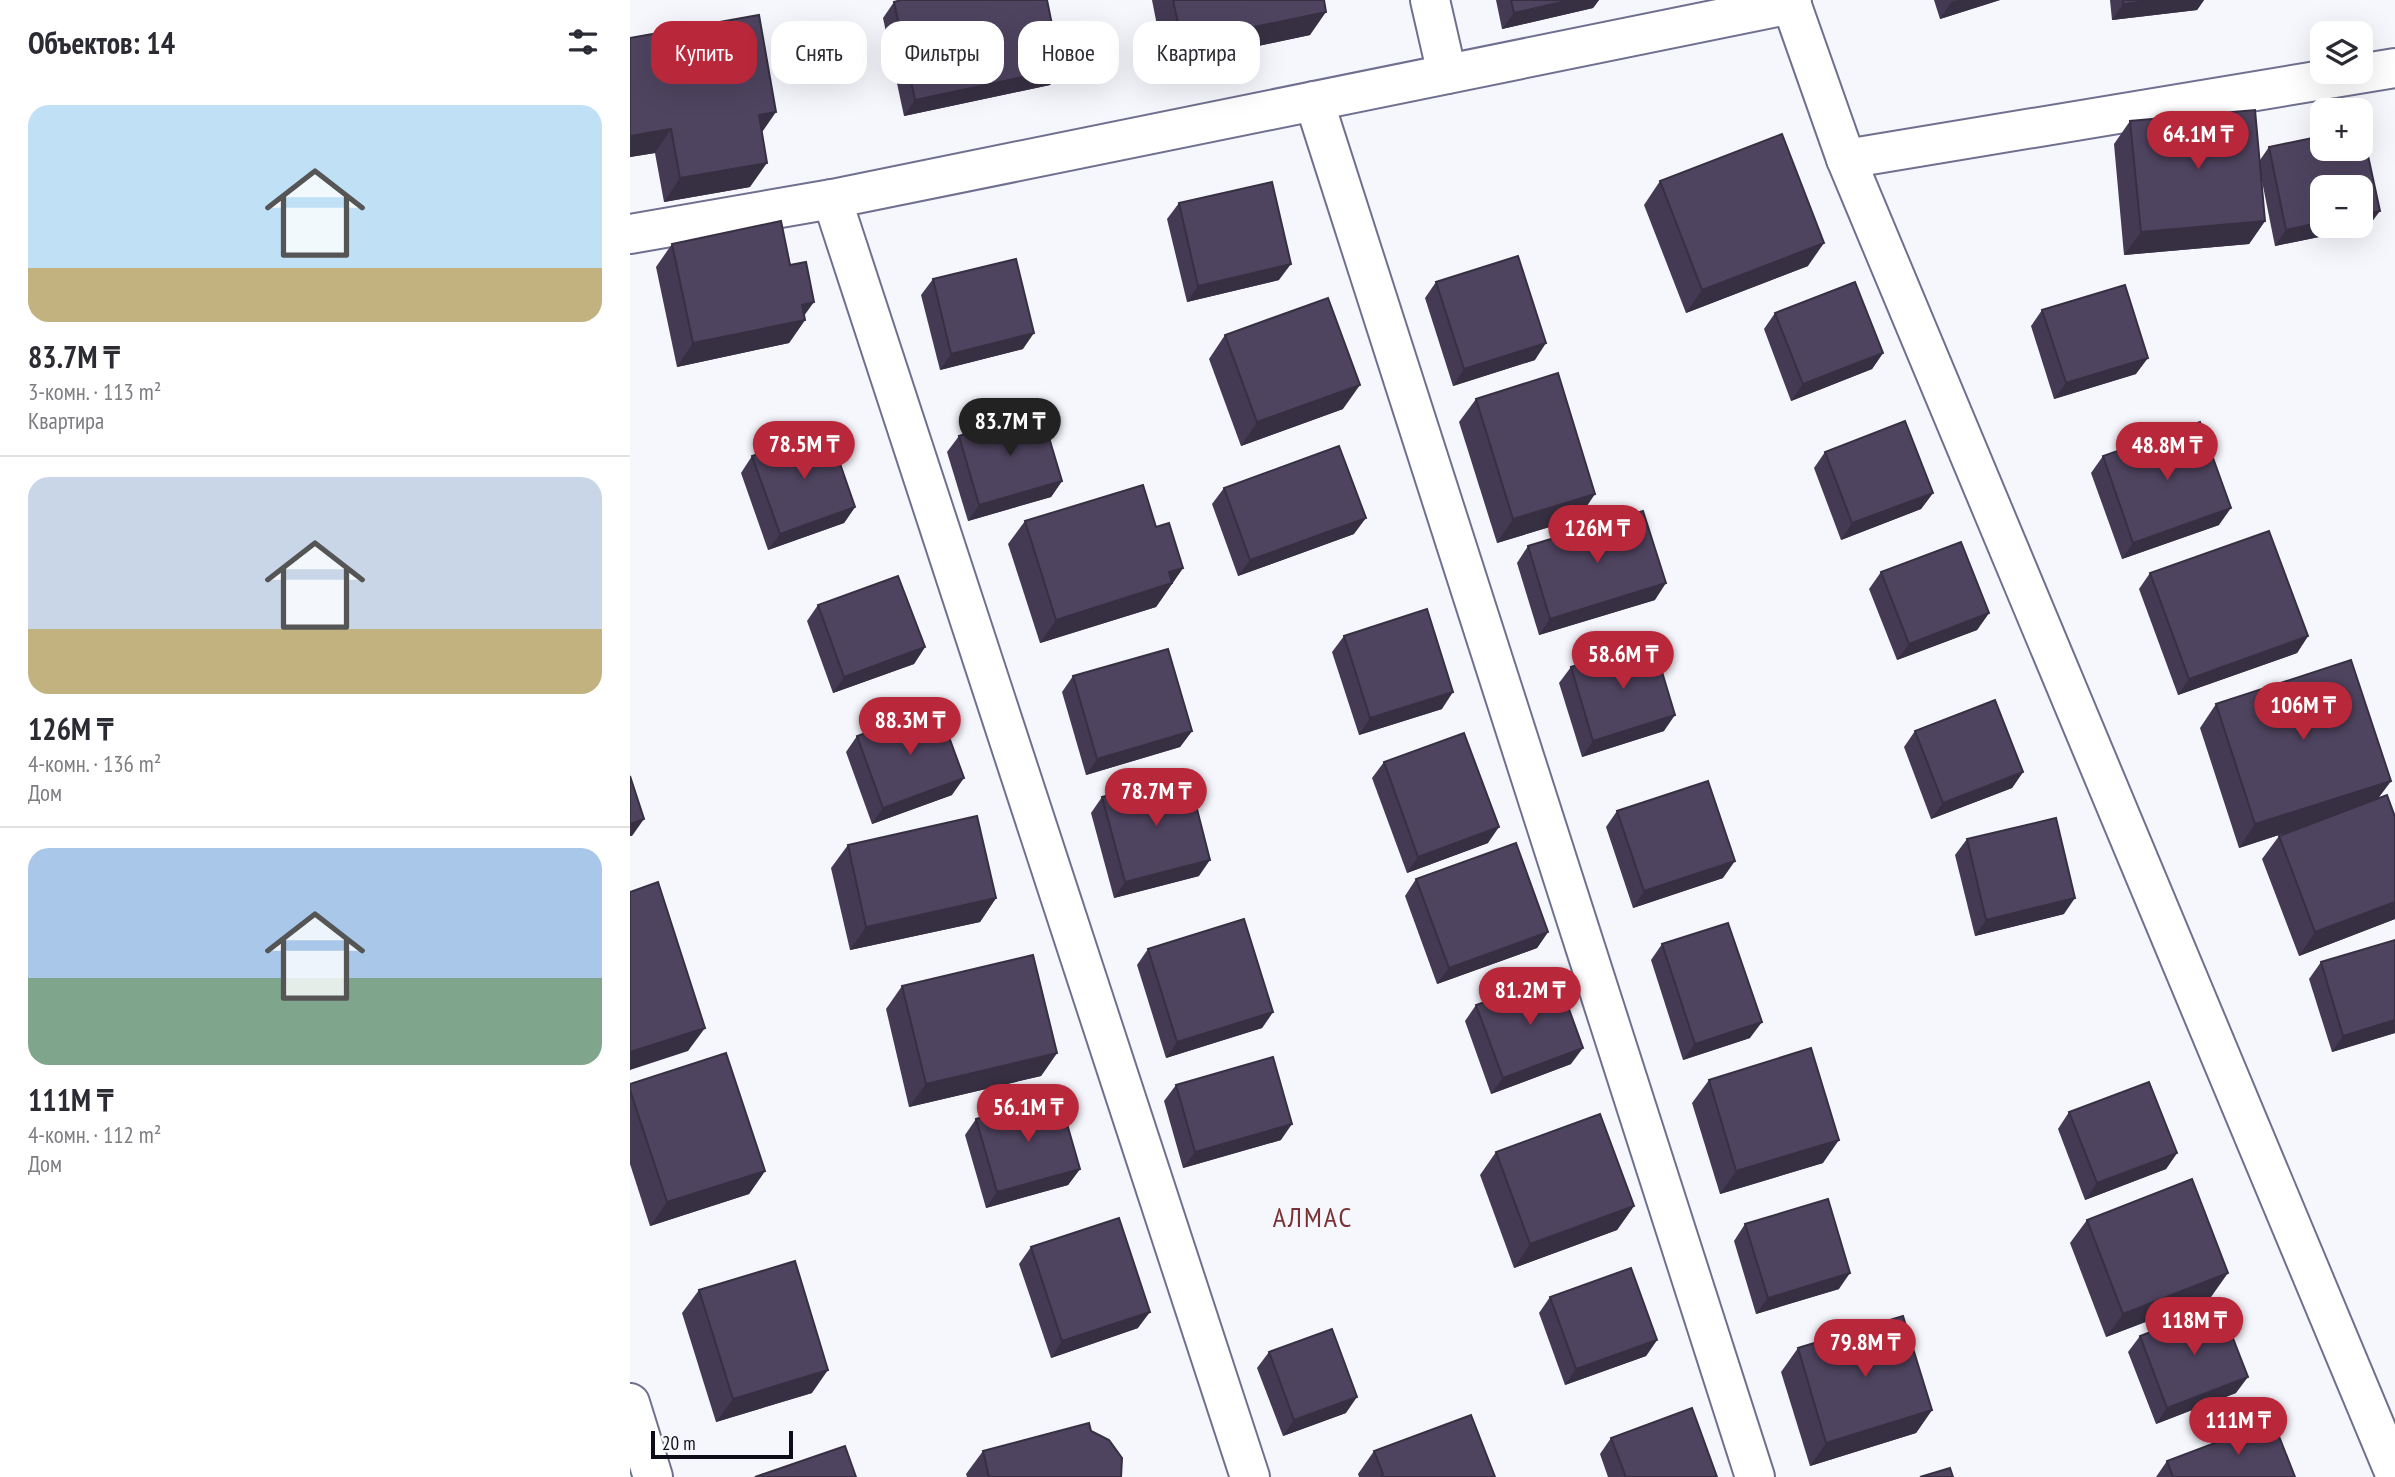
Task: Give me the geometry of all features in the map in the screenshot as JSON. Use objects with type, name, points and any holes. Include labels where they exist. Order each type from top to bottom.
[{"type":"street","points":[[1430,0],[1447,74]]},
{"type":"street","points":[[630,234],[832,199],[1791,2],[1846,159],[2395,1474]]},
{"type":"street","points":[[1846,159],[2395,68]]},
{"type":"street","points":[[1314,101],[1755,1477]]},
{"type":"street","points":[[832,199],[1250,1477]]},
{"type":"street","points":[[630,1403],[653,1477]]},
{"type":"building","points":[[1047,0],[1051,21],[1018,21],[1018,78],[1004,81],[1004,21],[898,21],[894,2]]},
{"type":"building","points":[[1173,0],[1324,0],[1326,12],[1260,26],[1260,21],[1178,21]]},
{"type":"building","points":[[1511,0],[1570,0],[1514,13]]},
{"type":"building","points":[[2123,0],[2156,0],[2123,4]]},
{"type":"building","points":[[759,15],[776,112],[759,115],[767,163],[680,178],[671,129],[630,136],[630,38],[651,34],[651,84],[757,84],[757,21],[725,21]]},
{"type":"building","points":[[912,84],[990,84],[915,100]]},
{"type":"building","points":[[2255,110],[2265,221],[2141,232],[2130,121]]},
{"type":"building","points":[[1782,134],[1824,243],[1702,290],[1660,181]]},
{"type":"building","points":[[2310,138],[2310,161],[2369,161],[2372,175],[2310,175],[2310,225],[2286,230],[2269,147]]},
{"type":"building","points":[[2373,179],[2380,211],[2373,212]]},
{"type":"building","points":[[1272,182],[1291,264],[1198,286],[1179,203]]},
{"type":"building","points":[[781,221],[790,265],[806,262],[814,302],[802,305],[805,320],[693,343],[672,244]]},
{"type":"building","points":[[1518,256],[1546,343],[1464,369],[1436,282]]},
{"type":"building","points":[[1016,259],[1034,333],[951,354],[933,279]]},
{"type":"building","points":[[1855,282],[1883,353],[1803,384],[1775,313]]},
{"type":"building","points":[[2125,285],[2148,358],[2066,383],[2042,310]]},
{"type":"building","points":[[1328,298],[1360,385],[1257,422],[1225,335]]},
{"type":"building","points":[[1558,373],[1595,494],[1513,519],[1476,399]]},
{"type":"building","points":[[1041,411],[1062,481],[979,505],[959,436]]},
{"type":"building","points":[[1905,421],[1933,493],[1852,523],[1825,452]]},
{"type":"building","points":[[2200,422],[2231,508],[2133,543],[2103,456]]},
{"type":"building","points":[[828,429],[855,507],[780,534],[752,456]]},
{"type":"building","points":[[1339,446],[1366,518],[1250,560],[1224,488]]},
{"type":"building","points":[[1143,485],[1156,527],[1169,523],[1183,568],[1169,572],[1172,583],[1056,620],[1025,521]]},
{"type":"building","points":[[1643,511],[1666,583],[1550,619],[1528,546]]},
{"type":"building","points":[[2269,531],[2308,636],[2189,679],[2150,573]]},
{"type":"building","points":[[1961,542],[1989,613],[1909,644],[1881,572]]},
{"type":"building","points":[[898,576],[925,647],[844,677],[818,605]]},
{"type":"building","points":[[1427,609],[1453,692],[1370,718],[1344,636]]},
{"type":"building","points":[[1653,642],[1675,715],[1593,741],[1571,667]]},
{"type":"building","points":[[1168,649],[1192,731],[1097,759],[1073,676]]},
{"type":"building","points":[[2351,660],[2391,781],[2255,824],[2216,704]]},
{"type":"building","points":[[1995,700],[2023,772],[1943,803],[1915,731]]},
{"type":"building","points":[[938,707],[964,778],[883,808],[857,736]]},
{"type":"building","points":[[1464,733],[1499,827],[1418,857],[1384,762]]},
{"type":"building","points":[[1188,774],[1210,860],[1125,882],[1102,797]]},
{"type":"building","points":[[630,776],[644,819],[630,824]]},
{"type":"building","points":[[1708,781],[1735,861],[1644,891],[1617,811]]},
{"type":"building","points":[[2387,795],[2395,817],[2395,902],[2315,932],[2279,836]]},
{"type":"building","points":[[977,816],[996,898],[866,927],[848,845]]},
{"type":"building","points":[[2056,818],[2075,898],[1986,920],[1967,839]]},
{"type":"building","points":[[1516,843],[1548,932],[1449,968],[1416,879]]},
{"type":"building","points":[[658,882],[705,1028],[630,1052],[630,892]]},
{"type":"building","points":[[1244,919],[1273,1012],[1177,1042],[1148,949]]},
{"type":"building","points":[[1728,923],[1762,1022],[1695,1044],[1662,944]]},
{"type":"building","points":[[2395,940],[2395,1020],[2343,1036],[2321,962]]},
{"type":"building","points":[[1033,955],[1057,1053],[926,1084],[902,986]]},
{"type":"building","points":[[1557,976],[1583,1048],[1503,1078],[1476,1005]]},
{"type":"building","points":[[1811,1048],[1839,1140],[1736,1171],[1709,1080]]},
{"type":"building","points":[[726,1053],[765,1171],[667,1202],[630,1084]]},
{"type":"building","points":[[1273,1057],[1292,1124],[1195,1152],[1176,1085]]},
{"type":"building","points":[[2149,1082],[2177,1153],[2097,1183],[2069,1112]]},
{"type":"building","points":[[1059,1096],[1080,1169],[997,1192],[976,1119]]},
{"type":"building","points":[[1600,1114],[1634,1206],[1530,1244],[1496,1152]]},
{"type":"building","points":[[2192,1179],[2228,1273],[2123,1314],[2087,1220]]},
{"type":"building","points":[[1828,1199],[1850,1273],[1768,1298],[1745,1224]]},
{"type":"building","points":[[1119,1218],[1150,1312],[1062,1341],[1031,1247]]},
{"type":"building","points":[[795,1261],[828,1370],[733,1399],[699,1290]]},
{"type":"building","points":[[1631,1268],[1657,1340],[1576,1369],[1550,1297]]},
{"type":"building","points":[[2220,1305],[2248,1377],[2167,1408],[2140,1336]]},
{"type":"building","points":[[1903,1316],[1932,1410],[1826,1443],[1798,1348]]},
{"type":"building","points":[[1332,1329],[1357,1397],[1294,1420],[1269,1352]]},
{"type":"building","points":[[1692,1408],[1717,1477],[1626,1477],[1611,1438]]},
{"type":"building","points":[[1471,1415],[1495,1477],[1381,1477],[1383,1474],[1374,1451]]},
{"type":"building","points":[[2273,1421],[2295,1477],[2173,1477],[2167,1461]]},
{"type":"building","points":[[1089,1423],[1091,1431],[1109,1440],[1122,1458],[1121,1477],[989,1477],[983,1451]]},
{"type":"building","points":[[845,1446],[856,1477],[755,1477]]},
{"type":"building","points":[[1950,1468],[1953,1477],[1920,1477]]},
{"type":"district","name":"АЛМАС","points":[[1313,1216]]}]
